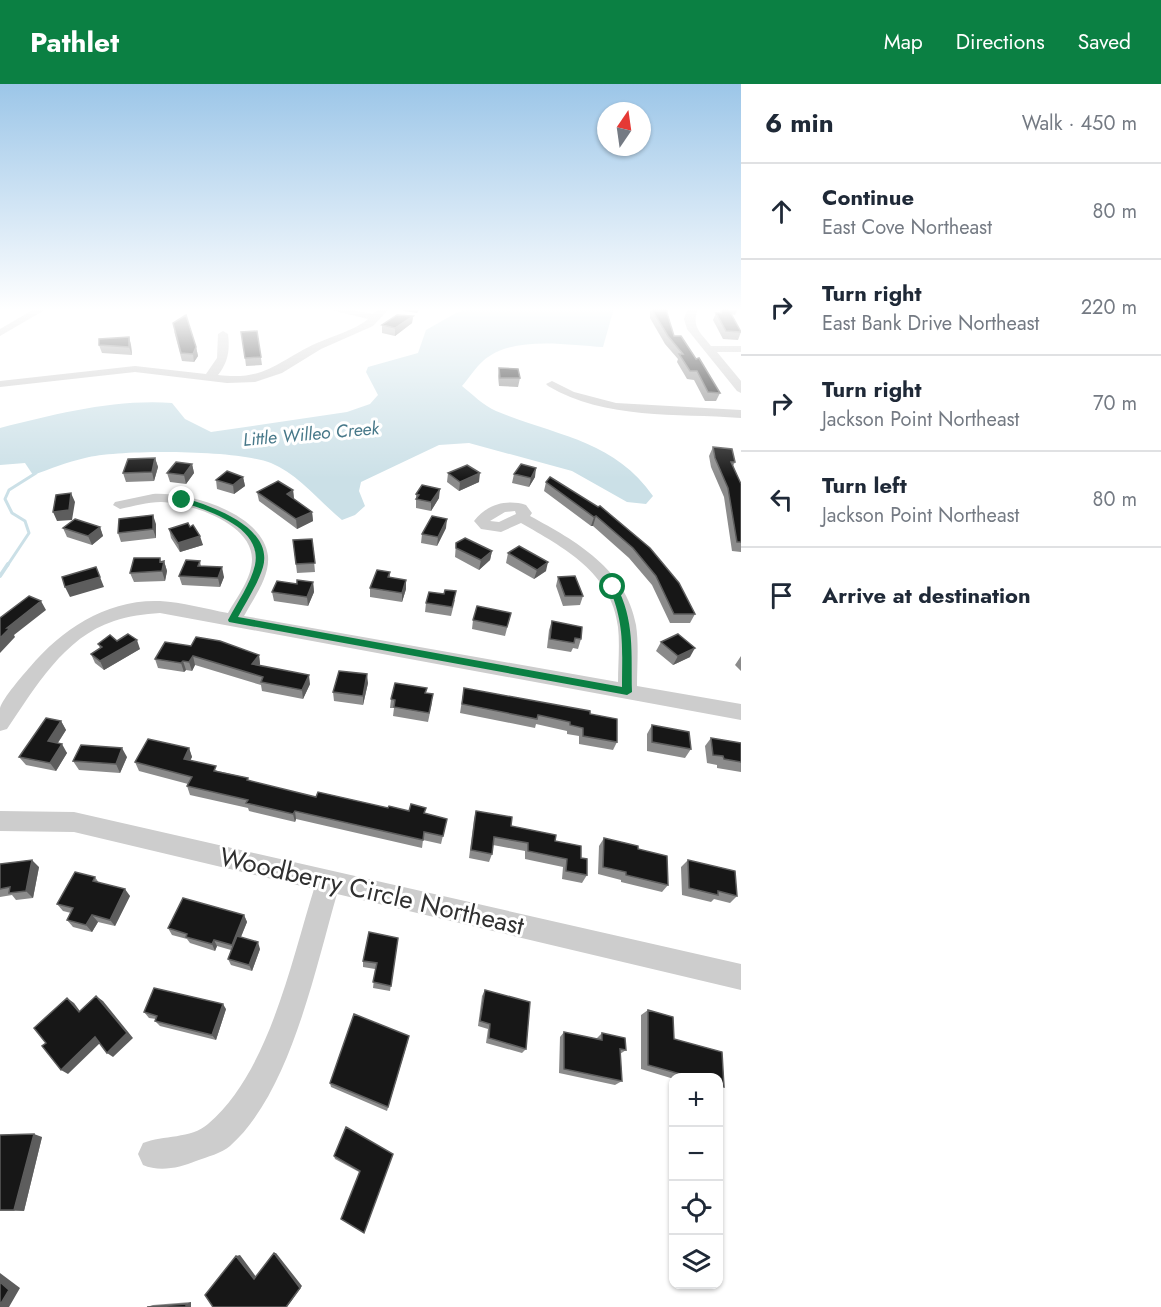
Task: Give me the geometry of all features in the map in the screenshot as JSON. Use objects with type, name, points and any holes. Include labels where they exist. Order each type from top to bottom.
[{"type":"street","points":[[209,378],[221,365]]},
{"type":"street","points":[[0,384],[135,369],[241,381],[268,376],[286,365]]},
{"type":"street","points":[[721,365],[741,389]]},
{"type":"street","points":[[552,384],[566,393],[630,409],[741,414]]},
{"type":"street","points":[[120,505],[148,498],[182,500],[217,513],[250,533],[259,551],[259,567],[232,620]]},
{"type":"street","points":[[521,517],[558,537],[588,559],[613,587],[627,626],[627,692]]},
{"type":"street","points":[[0,723],[58,647],[78,629],[95,619],[115,612],[160,607],[741,712]]},
{"type":"street","name":"Woodberry Circle Northeast","points":[[0,821],[74,822],[741,977]]},
{"type":"street","points":[[154,1154],[188,1149],[218,1136],[249,1100],[279,1044],[329,881]]},
{"type":"water","points":[[375,365],[479,365],[462,386],[483,403],[496,411],[601,451],[620,462],[653,496],[646,504],[627,502],[572,471],[469,443],[439,445],[361,482],[359,491],[365,506],[355,515],[342,520],[281,468],[271,463],[233,455],[151,452],[102,455],[85,458],[33,475],[25,463],[0,465],[0,428],[107,405],[172,403],[185,419],[211,432],[347,412],[370,404],[378,395],[366,372],[368,367]]},
{"type":"building","points":[[686,365],[703,365],[720,393],[708,392],[697,371],[690,371]]},
{"type":"building","points":[[499,368],[518,369],[520,378],[500,378]]},
{"type":"building","points":[[713,447],[732,449],[735,462],[731,462],[741,484],[741,542],[737,542],[728,488],[715,458]]},
{"type":"building","points":[[155,458],[152,472],[123,473],[128,459]]},
{"type":"building","points":[[176,462],[192,464],[184,475],[167,473]]},
{"type":"building","points":[[521,464],[536,468],[531,478],[514,474]]},
{"type":"building","points":[[467,465],[480,473],[460,482],[448,473]]},
{"type":"building","points":[[227,471],[243,477],[233,485],[216,480]]},
{"type":"building","points":[[550,477],[598,507],[600,506],[650,548],[679,583],[695,614],[674,614],[656,576],[633,548],[596,516],[594,517],[546,482]]},
{"type":"building","points":[[278,481],[293,490],[287,494],[312,512],[296,519],[257,492]]},
{"type":"building","points":[[422,485],[440,489],[431,502],[416,499],[419,495],[416,494]]},
{"type":"building","points":[[71,493],[69,510],[53,512],[56,495]]},
{"type":"building","points":[[153,515],[153,529],[118,533],[119,519]]},
{"type":"building","points":[[432,516],[447,519],[438,537],[422,534]]},
{"type":"building","points":[[75,519],[100,527],[88,536],[63,528]]},
{"type":"building","points":[[188,523],[190,527],[193,525],[200,536],[178,543],[169,529]]},
{"type":"building","points":[[465,538],[492,551],[481,560],[456,548],[456,543]]},
{"type":"building","points":[[312,539],[315,563],[296,564],[293,540]]},
{"type":"building","points":[[519,546],[548,562],[537,570],[508,553]]},
{"type":"building","points":[[134,558],[160,558],[160,562],[164,561],[162,571],[130,573]]},
{"type":"building","points":[[186,560],[200,561],[198,566],[222,567],[218,578],[179,576]]},
{"type":"building","points":[[96,567],[100,577],[65,587],[62,577]]},
{"type":"building","points":[[377,570],[390,572],[388,577],[406,580],[402,593],[370,588]]},
{"type":"building","points":[[575,576],[583,596],[565,596],[558,577]]},
{"type":"building","points":[[297,580],[313,582],[307,597],[272,592],[277,581],[297,584]]},
{"type":"building","points":[[445,590],[456,591],[452,607],[426,603],[429,592],[444,594]]},
{"type":"building","points":[[29,596],[41,601],[7,628],[10,628],[0,638],[0,618]]},
{"type":"building","points":[[477,606],[511,613],[507,627],[473,620]]},
{"type":"building","points":[[552,621],[582,627],[581,639],[575,638],[574,643],[550,639]]},
{"type":"building","points":[[128,634],[137,640],[100,661],[91,654],[102,647],[98,644],[110,635],[117,641]]},
{"type":"building","points":[[678,634],[695,648],[678,656],[661,642]]},
{"type":"building","points":[[196,637],[220,641],[259,655],[252,664],[309,675],[302,690],[261,682],[263,677],[193,656],[189,662],[181,663],[155,659],[165,642],[191,646]]},
{"type":"building","points":[[339,671],[367,674],[363,696],[333,692]]},
{"type":"building","points":[[395,683],[427,688],[425,693],[433,694],[429,713],[394,707],[395,700],[391,699]]},
{"type":"building","points":[[464,688],[590,711],[590,714],[617,719],[617,742],[583,736],[583,728],[570,725],[570,722],[538,715],[537,719],[462,704]]},
{"type":"building","points":[[46,718],[61,721],[48,741],[62,744],[50,763],[19,757]]},
{"type":"building","points":[[652,725],[689,732],[691,749],[652,742]]},
{"type":"building","points":[[711,738],[741,743],[741,762],[713,755]]},
{"type":"building","points":[[148,739],[189,748],[184,759],[216,766],[214,771],[248,778],[247,780],[316,797],[318,792],[388,808],[389,806],[409,811],[411,804],[426,808],[424,813],[447,819],[443,836],[424,832],[423,840],[295,811],[293,814],[246,803],[248,800],[187,786],[192,777],[135,762]]},
{"type":"building","points":[[81,745],[122,748],[116,764],[73,761]]},
{"type":"building","points":[[476,811],[512,817],[511,826],[556,835],[555,841],[581,846],[581,858],[587,859],[587,875],[566,871],[567,859],[528,851],[528,843],[494,837],[492,854],[471,850]]},
{"type":"building","points":[[604,838],[667,856],[668,885],[603,867]]},
{"type":"building","points":[[32,860],[26,891],[9,893],[10,887],[0,889],[0,864]]},
{"type":"building","points":[[688,860],[735,871],[737,896],[718,891],[718,895],[689,888]]},
{"type":"building","points":[[75,872],[95,877],[93,881],[125,889],[110,920],[92,915],[86,925],[67,920],[73,908],[57,904]]},
{"type":"building","points":[[183,898],[244,915],[232,945],[214,940],[212,944],[186,937],[187,934],[168,928]]},
{"type":"building","points":[[369,932],[398,938],[391,986],[373,982],[377,963],[363,961]]},
{"type":"building","points":[[237,936],[258,942],[249,965],[228,959]]},
{"type":"building","points":[[154,988],[223,1004],[212,1035],[155,1021],[157,1016],[144,1012]]},
{"type":"building","points":[[485,990],[530,1002],[526,1049],[489,1038],[490,1024],[480,1021]]},
{"type":"building","points":[[96,996],[127,1033],[107,1053],[95,1037],[61,1070],[42,1046],[46,1043],[34,1028],[67,998],[79,1012]]},
{"type":"building","points":[[648,1010],[673,1017],[674,1039],[722,1052],[724,1087],[723,1073],[677,1073],[648,1065]]},
{"type":"building","points":[[354,1014],[409,1036],[388,1107],[330,1083]]},
{"type":"building","points":[[564,1032],[602,1040],[602,1033],[625,1038],[626,1050],[620,1049],[622,1081],[564,1069]]},
{"type":"building","points":[[346,1127],[393,1154],[364,1233],[341,1219],[360,1171],[334,1156]]},
{"type":"building","points":[[34,1134],[14,1210],[0,1210],[0,1135]]},
{"type":"building","points":[[274,1253],[300,1288],[286,1307],[213,1307],[205,1295],[236,1256],[254,1279]]},
{"type":"building","points":[[0,1282],[9,1290],[0,1305]]},
{"type":"building","points":[[186,1304],[186,1307],[147,1307]]},
{"type":"waterway","name":"Little Willeo Creek","points":[[7,566],[29,533],[25,521],[12,513],[5,499],[9,490],[36,473]]},
{"type":"waterway","name":"Little Willeo Creek","points":[[0,576],[8,564]]},
{"type":"route","points":[[182,500],[194,502],[240,525],[257,543],[259,567],[232,620],[627,692],[627,626],[613,587]]}]
